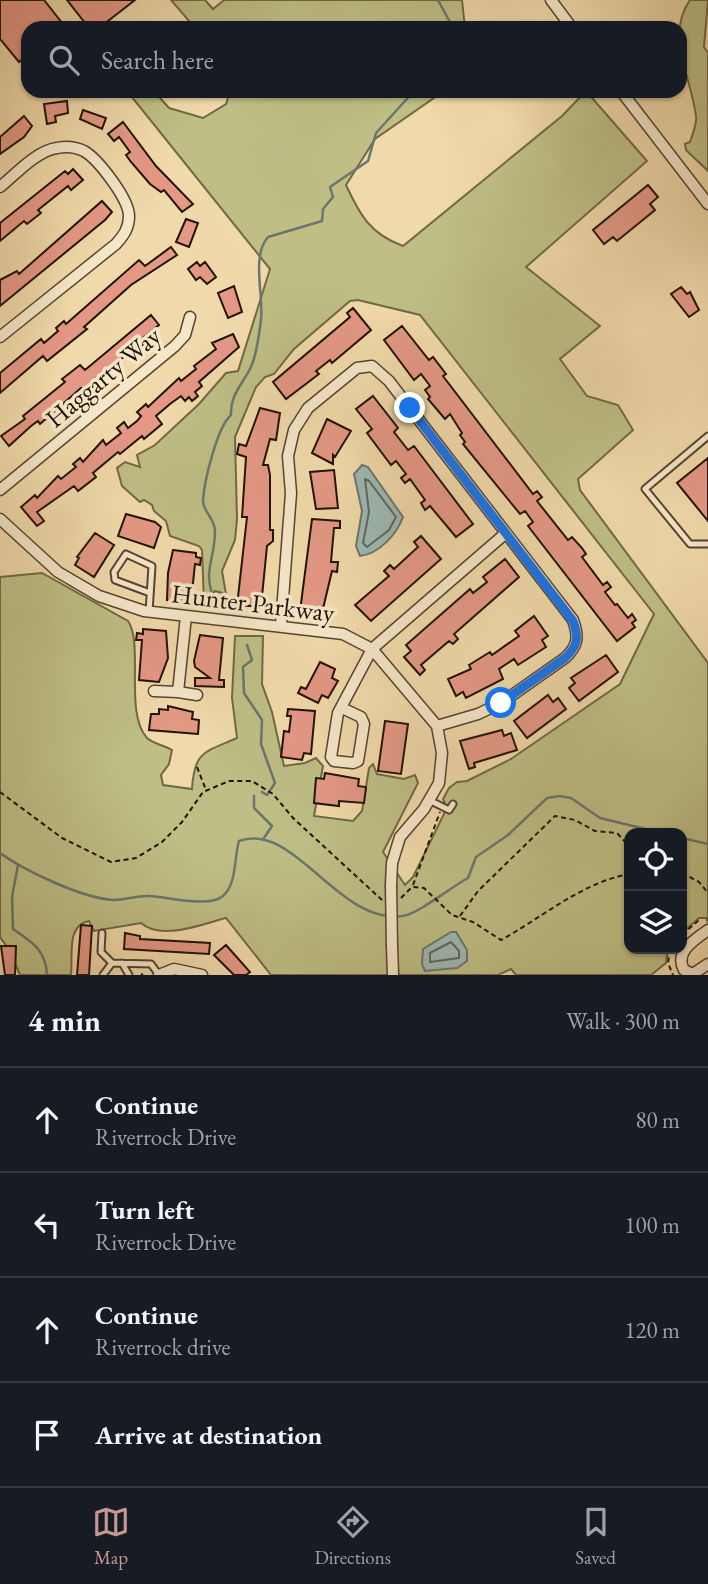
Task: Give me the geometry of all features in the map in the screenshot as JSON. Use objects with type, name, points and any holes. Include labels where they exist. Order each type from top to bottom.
[{"type":"street","points":[[551,0],[567,21]]},
{"type":"street","points":[[626,98],[708,204]]},
{"type":"street","points":[[0,187],[38,156],[59,147],[82,150],[110,180],[128,207],[128,225],[122,237],[0,337]]},
{"type":"street","name":"Haggarty Way","points":[[0,490],[180,341],[190,317]]},
{"type":"street","points":[[281,625],[291,493],[289,443],[299,418],[308,408],[357,368],[372,366],[389,381],[506,533],[573,621],[578,635],[573,650],[501,703],[478,715],[438,726],[441,763],[439,783],[400,837],[392,863],[393,975]]},
{"type":"street","name":"Hunter Parkway","points":[[0,519],[58,572],[99,596],[149,612],[343,634],[372,649],[438,726]]},
{"type":"street","points":[[342,708],[361,717],[364,723],[358,761],[353,763],[334,761],[331,757],[338,713],[372,649],[506,533]]},
{"type":"street","points":[[178,692],[186,616]]},
{"type":"street","points":[[154,691],[197,695]]},
{"type":"street","points":[[708,930],[682,952],[680,958],[688,973],[698,972],[708,964]]},
{"type":"street","points":[[159,975],[174,969],[202,975]]},
{"type":"lane","points":[[708,436],[645,489],[690,544],[708,544]]},
{"type":"lane","points":[[149,612],[152,565],[125,554],[114,572],[115,580],[150,593]]},
{"type":"lane","points":[[429,800],[449,810],[453,804]]},
{"type":"lane","points":[[102,933],[102,952],[112,963],[151,964],[159,975]]},
{"type":"lane","points":[[103,975],[112,963]]},
{"type":"lane","points":[[122,963],[129,975]]},
{"type":"path","points":[[197,767],[207,790]]},
{"type":"path","points":[[0,792],[62,838],[111,862],[136,858],[162,842],[207,790],[229,780],[252,781],[274,794],[293,818],[380,900],[388,900]]},
{"type":"path","points":[[395,901],[412,887],[441,807]]},
{"type":"path","points":[[459,916],[478,891],[555,816],[564,816],[595,831],[617,833],[624,841]]},
{"type":"path","points":[[412,887],[426,890],[452,915],[459,916],[501,940],[555,904],[624,875]]},
{"type":"path","points":[[687,876],[699,882],[708,893]]},
{"type":"path","points":[[687,931],[700,919]]},
{"type":"path","points":[[669,954],[668,963],[673,975]]},
{"type":"green space","points":[[171,0],[205,0],[213,9],[224,0],[462,0],[464,21],[189,21]]},
{"type":"green space","points":[[690,0],[708,0],[704,47],[708,53],[708,171],[686,150],[685,144],[690,142],[696,119],[687,76],[687,21],[681,21]]},
{"type":"green space","points":[[133,98],[160,98],[169,108],[203,118],[226,104],[228,98],[434,98],[375,139],[346,185],[367,222],[382,236],[403,246],[562,116],[579,98],[592,98],[647,161],[526,267],[600,326],[560,359],[587,396],[618,405],[633,430],[578,479],[580,490],[708,663],[708,923],[706,918],[699,918],[687,929],[687,828],[624,828],[624,954],[667,954],[666,963],[651,975],[516,975],[511,969],[498,975],[271,975],[226,918],[171,931],[159,931],[141,923],[94,931],[89,921],[77,928],[74,935],[71,975],[20,975],[10,951],[0,937],[0,577],[42,573],[128,621],[134,645],[135,696],[140,727],[149,740],[172,750],[169,764],[161,775],[163,785],[192,789],[195,767],[203,754],[237,738],[232,698],[235,636],[263,636],[262,684],[272,712],[284,766],[305,763],[316,758],[323,766],[314,816],[353,821],[362,811],[369,768],[373,764],[377,774],[404,779],[415,775],[418,783],[383,852],[405,885],[413,877],[444,814],[446,806],[443,799],[449,788],[511,759],[620,684],[654,614],[420,315],[358,300],[350,301],[294,349],[274,374],[265,377],[256,387],[235,437],[237,519],[235,540],[222,571],[226,594],[215,591],[204,604],[202,550],[199,546],[170,536],[166,521],[154,511],[152,505],[144,500],[140,502],[122,486],[117,468],[125,462],[140,467],[137,455],[155,445],[199,404],[226,373],[238,371],[270,269]]},
{"type":"water","points":[[362,465],[368,467],[403,517],[386,542],[374,551],[360,556],[356,546],[362,511],[354,474]]},
{"type":"water","points":[[451,932],[456,932],[467,950],[467,961],[457,968],[425,971],[422,964],[423,949]]},
{"type":"building","points":[[0,0],[44,0],[60,21],[21,21],[19,62],[0,39]]},
{"type":"building","points":[[67,0],[135,0],[108,21],[84,21]]},
{"type":"building","points":[[67,101],[68,113],[55,116],[56,122],[47,124],[44,104]]},
{"type":"building","points":[[83,110],[106,118],[102,129],[80,119]]},
{"type":"building","points":[[24,116],[32,126],[24,137],[0,154],[0,137]]},
{"type":"building","points":[[123,122],[156,166],[193,204],[182,212],[164,190],[161,192],[150,184],[131,162],[126,155],[130,152],[119,137],[114,141],[108,134]]},
{"type":"building","points":[[73,169],[83,180],[71,190],[68,186],[38,210],[41,213],[27,224],[24,221],[0,241],[0,223],[65,171],[68,174]]},
{"type":"building","points":[[648,185],[658,197],[650,204],[655,210],[617,241],[613,237],[604,244],[593,230]]},
{"type":"building","points":[[102,201],[112,212],[105,220],[0,306],[0,280],[17,271],[19,274]]},
{"type":"building","points":[[186,219],[198,223],[189,247],[176,242]]},
{"type":"building","points":[[171,247],[177,255],[131,285],[84,327],[87,329],[47,361],[43,356],[0,393],[0,373],[41,339],[44,343],[58,331],[56,328],[64,321],[66,324],[139,260],[145,266]]},
{"type":"building","points":[[197,262],[200,266],[205,262],[216,277],[207,284],[200,277],[196,280],[188,269]]},
{"type":"building","points":[[234,286],[242,312],[228,318],[218,293]]},
{"type":"building","points":[[681,287],[687,294],[690,292],[699,310],[689,317],[671,294]]},
{"type":"building","points":[[353,308],[371,330],[332,363],[330,360],[316,371],[319,374],[286,399],[273,382],[350,317],[347,313]]},
{"type":"building","points":[[151,315],[159,325],[135,344],[137,346],[86,388],[81,388],[40,424],[38,421],[31,426],[9,446],[1,436],[25,419],[23,416],[65,382],[62,379],[80,365],[85,370]]},
{"type":"building","points":[[402,326],[429,360],[433,357],[446,374],[443,376],[533,494],[537,491],[542,497],[537,501],[568,540],[572,537],[582,548],[586,554],[582,557],[603,585],[607,582],[611,587],[605,592],[615,605],[617,604],[628,618],[632,614],[636,620],[632,623],[635,627],[617,641],[528,526],[533,522],[525,511],[520,514],[463,444],[465,442],[460,435],[462,433],[450,414],[445,419],[428,399],[430,397],[425,390],[430,386],[421,374],[414,380],[384,340]]},
{"type":"building","points":[[233,334],[239,347],[199,382],[202,386],[195,392],[198,396],[192,401],[189,397],[185,401],[181,396],[170,404],[156,416],[162,424],[144,439],[142,436],[120,454],[118,452],[93,473],[96,477],[78,491],[74,486],[37,512],[44,521],[37,526],[21,507],[35,495],[37,498],[58,476],[61,479],[76,467],[73,464],[80,458],[83,462],[103,440],[106,445],[121,433],[117,428],[124,422],[128,428],[137,421],[141,416],[137,412],[146,404],[148,407],[179,378],[181,381],[196,369],[194,366],[216,349],[212,343]]},
{"type":"building","points":[[373,396],[398,428],[394,432],[408,450],[414,446],[473,524],[456,537],[430,506],[425,510],[421,503],[425,500],[410,479],[405,483],[401,478],[406,474],[396,461],[391,465],[367,433],[372,429],[356,409]]},
{"type":"building","points":[[260,408],[280,413],[276,440],[270,439],[263,465],[268,465],[270,475],[270,530],[273,530],[273,541],[267,546],[261,607],[239,605],[247,517],[242,517],[246,457],[237,454],[239,444],[246,446]]},
{"type":"building","points":[[327,419],[351,431],[335,457],[333,455],[333,464],[312,453]]},
{"type":"building","points":[[708,458],[708,521],[677,483]]},
{"type":"building","points":[[334,470],[338,508],[316,509],[310,472]]},
{"type":"building","points":[[126,514],[155,522],[161,527],[154,548],[118,536]]},
{"type":"building","points":[[312,519],[340,521],[340,528],[334,528],[331,562],[338,562],[337,572],[332,571],[322,613],[300,611]]},
{"type":"building","points":[[95,533],[114,545],[94,577],[75,565],[79,558],[77,557]]},
{"type":"building","points":[[421,536],[441,559],[371,621],[355,605],[389,576],[384,571],[390,565],[394,569],[418,547],[414,542]]},
{"type":"building","points":[[173,550],[196,553],[196,557],[201,558],[200,565],[195,564],[191,602],[167,600],[168,573]]},
{"type":"building","points":[[505,559],[519,577],[454,634],[458,639],[453,644],[449,641],[421,665],[425,670],[420,675],[404,657],[411,651],[406,645],[470,589],[473,593],[487,582],[483,577]]},
{"type":"building","points":[[534,616],[548,636],[542,640],[546,647],[518,665],[514,659],[499,669],[503,679],[466,698],[463,692],[456,696],[448,679],[471,669],[469,665],[490,652],[492,655],[519,636],[515,631]]},
{"type":"building","points":[[143,629],[166,631],[168,658],[159,682],[139,680],[142,640],[136,640],[137,633],[143,634]]},
{"type":"building","points":[[200,635],[223,638],[219,680],[224,680],[224,687],[195,686],[195,678],[210,678],[195,667]]},
{"type":"building","points":[[606,655],[618,672],[579,701],[569,688],[575,683],[571,678]]},
{"type":"building","points":[[320,662],[335,669],[332,678],[338,681],[328,698],[322,695],[318,703],[298,693],[301,687],[306,689]]},
{"type":"building","points":[[548,695],[553,702],[558,698],[566,709],[527,738],[514,721]]},
{"type":"building","points":[[168,706],[193,712],[192,719],[199,720],[198,734],[149,730],[151,714],[159,714],[159,709],[168,710]]},
{"type":"building","points":[[288,709],[315,711],[311,754],[304,753],[302,760],[281,757],[284,731],[289,732],[291,716],[287,716]]},
{"type":"building","points":[[385,721],[408,724],[401,774],[378,771]]},
{"type":"building","points":[[502,730],[504,736],[511,733],[517,750],[474,763],[475,767],[469,769],[460,741]]},
{"type":"building","points":[[325,773],[359,779],[358,786],[366,787],[364,803],[339,801],[339,806],[314,803],[316,778],[324,779]]},
{"type":"building","points":[[81,925],[92,926],[89,975],[77,975]]},
{"type":"building","points":[[125,933],[140,936],[140,939],[210,943],[209,954],[124,949]]},
{"type":"building","points":[[226,945],[250,972],[246,975],[234,975],[214,955]]},
{"type":"building","points":[[1,946],[16,946],[15,975],[5,975]]},
{"type":"waterway","points":[[438,0],[449,21]]},
{"type":"waterway","points":[[216,603],[209,575],[215,531],[204,505],[204,492],[216,442],[231,415],[235,396],[251,367],[256,350],[261,320],[259,265],[263,245],[268,237],[322,221],[323,209],[333,197],[330,187],[368,161],[376,133],[408,98]]},
{"type":"waterway","points":[[247,645],[252,660],[243,667],[244,693],[262,720],[261,744],[275,783],[267,795],[262,792]]},
{"type":"waterway","points":[[254,796],[254,808],[272,826],[264,838]]},
{"type":"waterway","points":[[0,853],[54,882],[100,898],[113,900],[150,896],[208,901],[217,899],[228,891],[239,841],[259,839],[279,846],[298,858],[358,905],[380,915],[403,916],[426,905],[468,878],[476,857],[508,835],[547,798],[571,798],[600,818],[641,828]]},
{"type":"waterway","points":[[687,839],[708,844]]},
{"type":"waterway","points":[[18,865],[12,897],[13,929],[41,953],[47,975]]},
{"type":"route","points":[[410,408],[573,621],[578,635],[573,650],[565,658],[501,703]]}]
